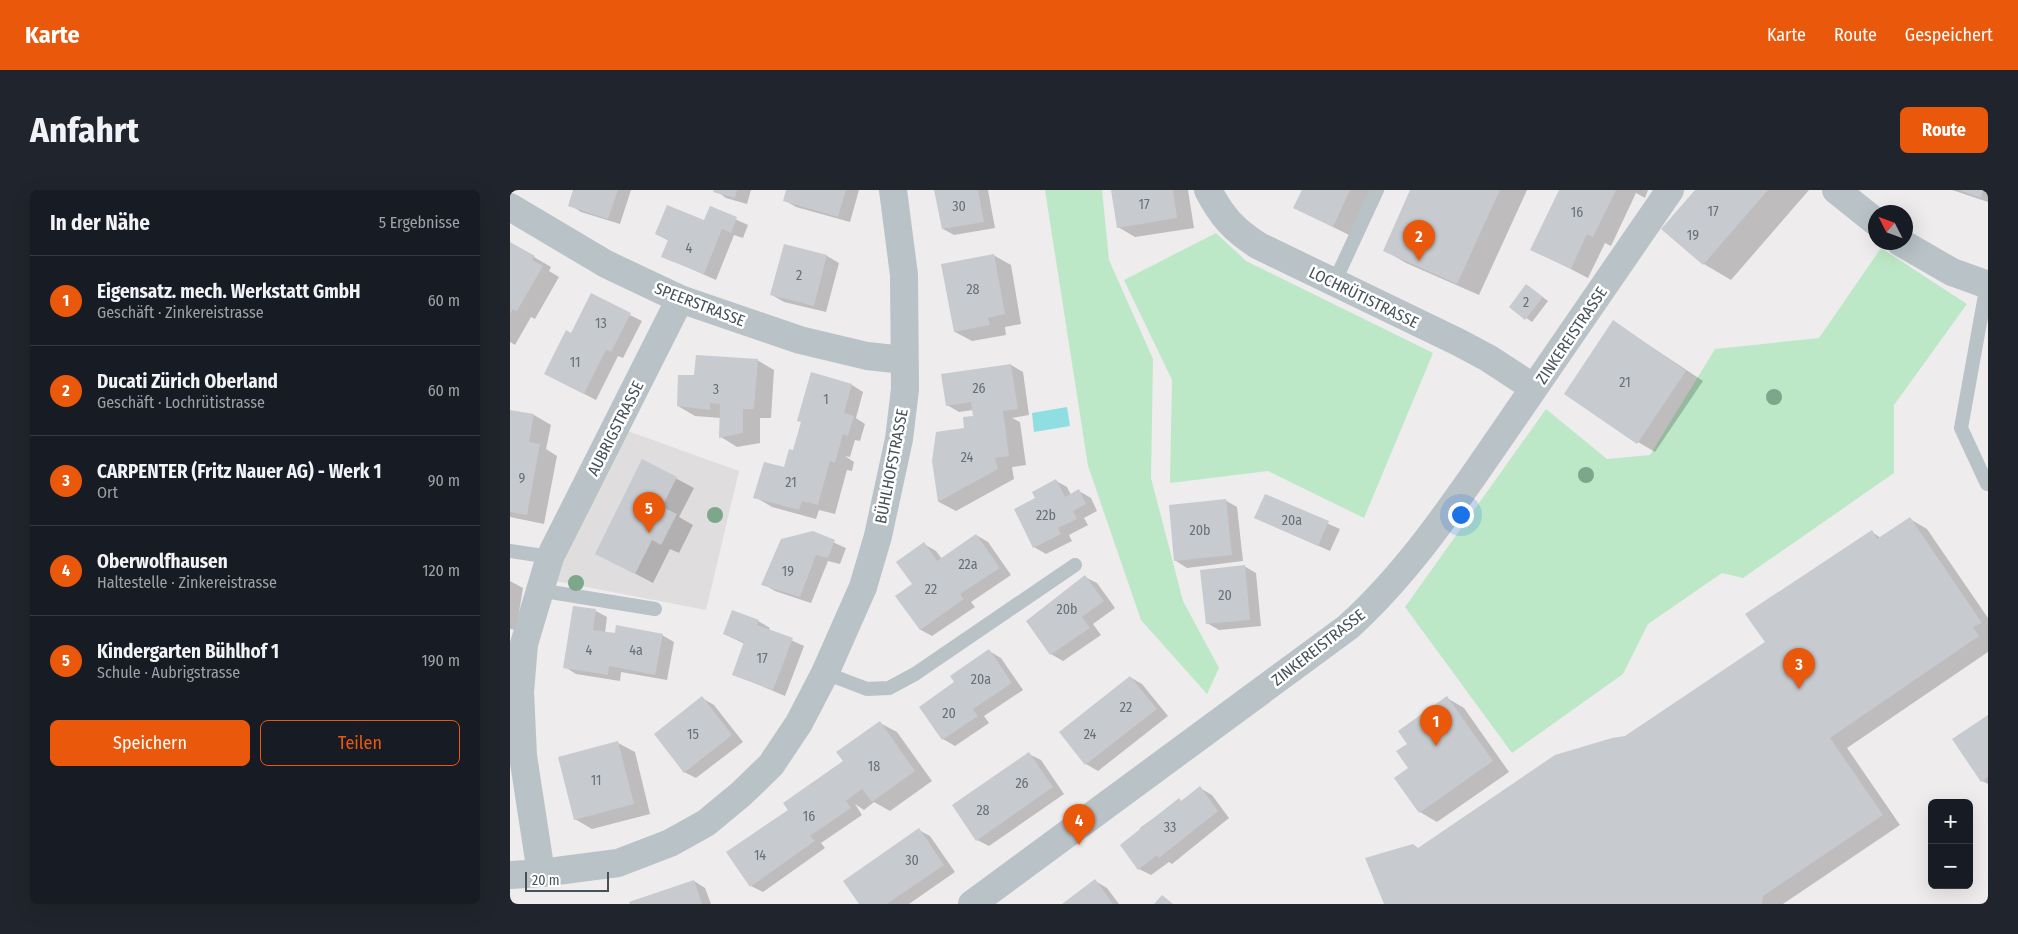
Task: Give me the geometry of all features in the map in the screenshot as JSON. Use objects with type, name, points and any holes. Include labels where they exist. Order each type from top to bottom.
[{"type":"street","name":"BÜHLHOFSTRASSE","points":[[510,875],[541,873],[618,862],[670,843],[706,823],[771,765],[799,722],[826,674],[863,587],[878,536],[899,439],[905,388],[904,275],[893,190]]},
{"type":"street","name":"LOCHRÜTISTRASSE","points":[[1208,190],[1220,214],[1240,234],[1260,246],[1488,358],[1534,388]]},
{"type":"street","name":"ZINKEREISTRASSE","points":[[972,904],[1348,627],[1365,611],[1393,582],[1424,545],[1670,190]]},
{"type":"street","points":[[1836,190],[1868,216]]},
{"type":"street","name":"SPEERSTRASSE","points":[[510,207],[606,264],[680,299],[800,340],[867,356],[904,360]]},
{"type":"street","points":[[1913,250],[1952,272],[1987,285]]},
{"type":"street","name":"AUBRIGSTRASSE","points":[[541,873],[516,756],[524,644],[538,590],[550,557],[680,299]]},
{"type":"lane","points":[[1334,283],[1377,190]]},
{"type":"lane","points":[[1987,285],[1961,428],[1988,484]]},
{"type":"lane","points":[[510,551],[550,557]]},
{"type":"lane","points":[[826,674],[866,689],[889,688],[915,674],[1075,565]]},
{"type":"lane","points":[[538,590],[655,609]]},
{"type":"shaded area","points":[[625,430],[739,471],[706,610],[550,580]]},
{"type":"green space","points":[[1045,190],[1102,190],[1109,260],[1153,359],[1151,478],[1183,601],[1219,668],[1207,694],[1141,620],[1088,466]]},
{"type":"green space","points":[[1216,233],[1246,261],[1433,353],[1364,518],[1268,471],[1170,483],[1172,380],[1124,280]]},
{"type":"green space","points":[[1880,250],[1884,250],[1967,304],[1894,405],[1894,473],[1743,578],[1722,573],[1648,624],[1623,674],[1512,753],[1405,607],[1546,409],[1607,459],[1650,455],[1715,349],[1819,338]]},
{"type":"water","points":[[1067,407],[1070,426],[1034,432],[1032,413]]},
{"type":"building","points":[[573,190],[618,190],[608,219],[568,206]]},
{"type":"building","points":[[714,190],[737,190],[735,198],[713,192]]},
{"type":"building","points":[[786,190],[846,190],[838,217],[783,201]]},
{"type":"building","points":[[934,190],[978,190],[984,222],[942,229]]},
{"type":"building","points":[[1111,190],[1173,190],[1177,218],[1117,228]]},
{"type":"building","points":[[1302,190],[1350,190],[1333,227],[1293,208]]},
{"type":"building","points":[[1410,190],[1500,190],[1457,284],[1383,251]]},
{"type":"building","points":[[1559,190],[1616,190],[1593,237],[1587,234],[1571,269],[1530,250]]},
{"type":"building","points":[[1695,190],[1768,190],[1703,265],[1661,229]]},
{"type":"building","points":[[1959,190],[1983,190],[1981,198]]},
{"type":"building","points":[[667,205],[704,220],[710,206],[737,217],[731,233],[722,229],[704,274],[661,257],[668,240],[655,234]]},
{"type":"building","points":[[510,242],[535,256],[532,260],[543,266],[517,311],[513,309],[510,314]]},
{"type":"building","points":[[784,244],[827,255],[814,306],[770,295]]},
{"type":"building","points":[[994,254],[1005,314],[988,318],[990,325],[954,332],[941,264]]},
{"type":"building","points":[[1526,284],[1543,297],[1525,320],[1509,307]]},
{"type":"building","points":[[591,293],[631,313],[611,352],[606,350],[584,394],[544,374],[566,330],[571,333]]},
{"type":"building","points":[[1613,320],[1686,371],[1637,444],[1564,394]]},
{"type":"building","points":[[696,355],[758,359],[754,409],[743,409],[743,433],[719,438],[720,404],[710,403],[710,410],[677,406],[678,375],[694,375]]},
{"type":"building","points":[[1011,364],[1018,409],[1003,411],[1009,456],[995,458],[998,469],[938,502],[932,461],[936,432],[964,428],[963,417],[973,416],[971,402],[946,406],[941,374]]},
{"type":"building","points":[[811,372],[852,384],[844,413],[854,416],[848,436],[843,434],[835,463],[830,461],[818,505],[802,501],[799,510],[753,498],[764,462],[784,467],[789,449],[793,450],[801,422],[797,421]]},
{"type":"building","points":[[510,410],[534,414],[529,442],[540,444],[527,515],[510,512]]},
{"type":"building","points":[[642,459],[677,477],[662,507],[677,514],[661,545],[652,540],[635,574],[595,554]]},
{"type":"building","points":[[1056,479],[1065,497],[1079,489],[1086,504],[1073,511],[1077,519],[1058,528],[1061,534],[1033,548],[1014,509],[1035,498],[1032,492]]},
{"type":"building","points":[[1265,494],[1329,521],[1318,546],[1254,518]]},
{"type":"building","points":[[1226,499],[1232,555],[1174,561],[1169,505]]},
{"type":"building","points":[[1910,517],[1982,623],[1973,627],[1979,636],[1830,738],[1883,815],[1763,896],[1762,904],[1384,904],[1365,858],[1413,844],[1418,848],[1555,755],[1625,736],[1765,642],[1745,614],[1872,530],[1877,539]]},
{"type":"building","points":[[813,531],[835,540],[828,558],[816,555],[800,597],[761,585],[781,539]]},
{"type":"building","points":[[976,534],[1000,568],[960,594],[964,599],[920,630],[895,596],[912,584],[896,562],[924,542],[937,561]]},
{"type":"building","points":[[1245,565],[1250,620],[1206,624],[1200,570]]},
{"type":"building","points":[[1085,575],[1104,601],[1082,617],[1090,628],[1050,655],[1026,621]]},
{"type":"building","points":[[573,606],[596,609],[593,630],[615,633],[616,625],[663,634],[655,675],[609,666],[608,675],[563,668]]},
{"type":"building","points":[[732,610],[759,620],[757,625],[793,638],[773,690],[732,675],[744,642],[723,634]]},
{"type":"building","points":[[989,649],[1012,683],[973,709],[978,716],[942,740],[919,707],[954,682],[950,676]]},
{"type":"building","points":[[1130,676],[1157,709],[1085,765],[1059,732]]},
{"type":"building","points":[[702,696],[732,735],[684,773],[654,734]]},
{"type":"building","points":[[1447,696],[1493,761],[1419,813],[1394,778],[1408,768],[1396,751],[1407,744],[1398,731]]},
{"type":"building","points":[[1988,715],[1988,777],[1981,782],[1952,739]]},
{"type":"building","points":[[880,721],[915,771],[872,802],[862,789],[846,801],[851,808],[810,836],[815,841],[750,887],[726,852],[788,810],[783,803],[843,761],[836,752]]},
{"type":"building","points":[[618,741],[634,804],[574,820],[558,757]]},
{"type":"building","points":[[1029,752],[1053,787],[976,841],[952,805]]},
{"type":"building","points":[[1200,786],[1218,811],[1159,858],[1157,855],[1138,870],[1120,845],[1179,798],[1181,801]]},
{"type":"building","points":[[919,828],[944,865],[887,904],[859,904],[843,881]]},
{"type":"building","points":[[1095,879],[1113,904],[1062,904]]},
{"type":"building","points":[[694,880],[702,904],[630,904],[629,902]]},
{"type":"building","points":[[1162,895],[1173,904],[1154,904]]},
{"type":"place","name":"Ducati Zürich Oberland","points":[[1419,261]]},
{"type":"place","name":"Kindergarten Bühlhof 1","points":[[649,533]]},
{"type":"place","name":"CARPENTER (Fritz Nauer AG) - Werk 1","points":[[1799,689]]},
{"type":"place","name":"Eigensatz. mech. Werkstatt GmbH","points":[[1436,746]]},
{"type":"place","name":"Oberwolfhausen","points":[[1079,845]]}]
